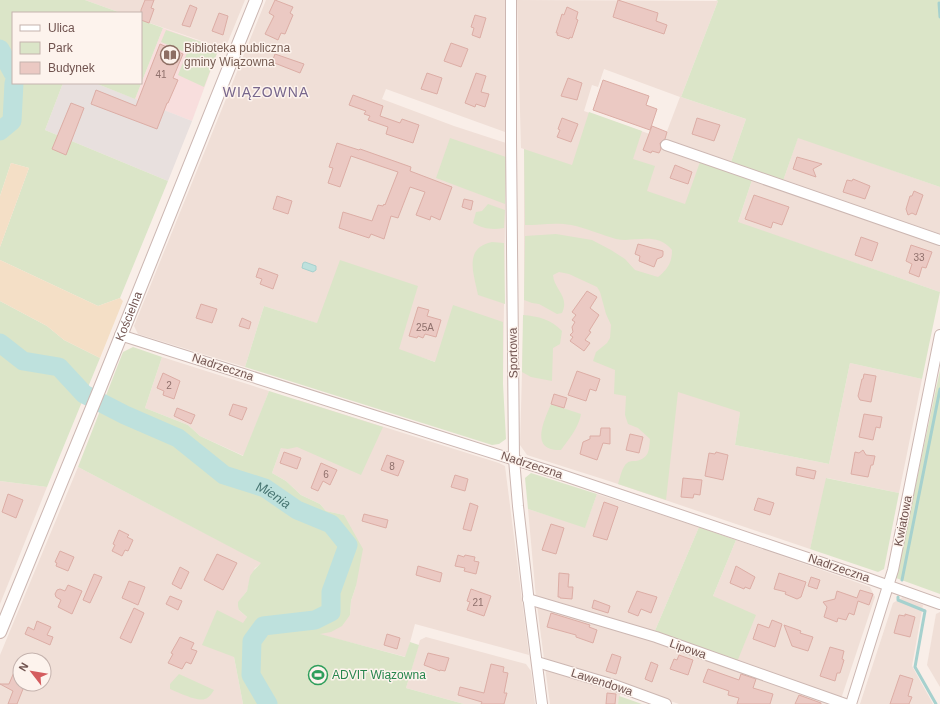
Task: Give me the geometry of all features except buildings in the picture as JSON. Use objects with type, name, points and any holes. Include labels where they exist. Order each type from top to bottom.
[{"type":"street","name":"Kościelna","points":[[0,632],[256,0]]},
{"type":"street","name":"Sportowa","points":[[511,0],[510,141],[514,459],[528,599],[538,662],[542,704]]},
{"type":"street","points":[[666,145],[940,240]]},
{"type":"street","name":"Nadrzeczna","points":[[120,335],[514,459],[889,585],[940,604]]},
{"type":"street","name":"Kwiatowa","points":[[851,704],[889,585],[940,335]]},
{"type":"street","name":"Lipowa","points":[[528,599],[656,638],[846,704]]},
{"type":"street","name":"Lawendowa","points":[[538,662],[614,685],[666,704]]},
{"type":"shaded area","points":[[85,0],[245,0],[225,49],[142,20],[142,12],[118,12]]},
{"type":"shaded area","points":[[266,0],[505,0],[505,132],[386,89],[382,99],[454,126],[506,143],[503,384],[264,306],[245,367],[138,334],[134,326]]},
{"type":"shaded area","points":[[517,0],[718,1],[681,97],[746,119],[731,162],[665,140],[661,149],[700,162],[738,222],[752,180],[940,244],[940,292],[768,233],[735,445],[829,464],[850,363],[922,379],[899,493],[827,478],[810,549],[527,455],[520,445],[524,300],[524,149],[521,148]],"holes":[[[604,69],[680,97],[664,139],[584,111],[592,85],[598,87]]]},
{"type":"shaded area","points":[[163,28],[219,48],[192,121],[135,99]]},
{"type":"shaded area","points":[[63,84],[98,84],[192,121],[168,181],[45,130]]},
{"type":"shaded area","points":[[798,137],[940,187],[940,234],[783,181]]},
{"type":"shaded area","points":[[162,357],[269,391],[244,456],[200,436],[188,425],[145,408]]},
{"type":"shaded area","points":[[298,400],[505,466],[529,655],[415,624],[406,657],[318,634],[350,615],[351,601],[356,586],[344,515],[326,511],[320,504],[301,495],[286,481],[272,473]]},
{"type":"shaded area","points":[[78,467],[262,563],[255,568],[251,576],[247,591],[243,596],[239,610],[247,617],[234,657],[243,704],[0,704],[0,655]]},
{"type":"shaded area","points":[[0,481],[47,487],[0,604]]},
{"type":"shaded area","points":[[597,494],[699,527],[654,633],[536,598],[528,509],[585,527]]},
{"type":"shaded area","points":[[736,540],[870,587],[875,597],[841,699],[737,662],[713,596]]},
{"type":"shaded area","points":[[903,597],[923,605],[912,666],[933,704],[860,704],[893,603]]},
{"type":"shaded area","points":[[537,605],[637,635],[837,704],[679,704],[544,659]]},
{"type":"shaded area","points":[[940,612],[940,687],[927,665],[936,614]]},
{"type":"shaded area","points":[[426,637],[526,664],[531,671],[535,704],[464,704],[406,688],[420,640]]},
{"type":"shaded area","points":[[545,667],[621,690],[618,704],[550,704]]},
{"type":"green space","points":[[0,0],[85,0],[118,12],[12,12],[12,84],[63,84],[45,130],[168,181],[120,298],[98,306],[0,260],[0,247],[29,168],[11,163],[0,196]]},
{"type":"green space","points":[[716,0],[940,0],[940,187],[798,138],[783,181],[731,162],[746,119],[681,97],[718,1]]},
{"type":"green space","points":[[142,20],[163,28],[142,81]]},
{"type":"green space","points":[[166,30],[219,48],[204,87],[178,75],[187,53],[161,42]]},
{"type":"green space","points":[[98,84],[141,84],[135,99]]},
{"type":"green space","points":[[589,112],[642,131],[633,159],[655,166],[647,191],[685,204],[700,162],[752,180],[738,222],[940,292],[922,379],[850,363],[829,464],[735,445],[740,412],[678,392],[666,500],[618,484],[622,470],[627,463],[630,461],[640,460],[646,456],[649,450],[650,439],[638,428],[628,424],[625,415],[626,396],[614,394],[615,370],[593,361],[596,352],[607,343],[610,338],[611,325],[606,314],[600,292],[597,287],[569,274],[559,272],[553,275],[556,285],[563,297],[564,307],[562,313],[557,314],[539,304],[524,300],[525,236],[556,234],[592,240],[625,259],[635,270],[658,277],[667,268],[670,262],[672,250],[666,244],[652,239],[616,239],[583,228],[565,224],[525,225],[524,149],[572,165]]},
{"type":"green space","points":[[450,138],[506,157],[505,204],[436,178]]},
{"type":"green space","points":[[488,204],[505,210],[504,228],[496,229],[481,227],[473,223],[476,212],[482,211]]},
{"type":"green space","points":[[492,242],[504,243],[505,304],[478,295],[474,279],[474,256],[477,250],[483,245]]},
{"type":"green space","points":[[340,260],[418,286],[399,349],[435,362],[453,305],[503,322],[503,384],[506,439],[499,444],[492,445],[245,367],[264,306],[317,323]]},
{"type":"green space","points":[[0,301],[47,326],[64,340],[100,358],[47,487],[0,481]]},
{"type":"green space","points":[[523,315],[544,319],[554,324],[562,331],[560,344],[553,348],[552,381],[531,377],[522,372]]},
{"type":"green space","points":[[133,347],[162,357],[145,408],[188,425],[200,436],[243,456],[269,391],[383,427],[361,475],[297,447],[288,449],[281,448],[272,473],[286,481],[301,495],[320,504],[326,511],[344,515],[363,549],[356,586],[351,601],[350,615],[342,626],[331,632],[320,634],[405,657],[410,642],[419,645],[406,688],[464,704],[243,704],[234,657],[202,645],[217,610],[243,623],[247,617],[239,610],[238,602],[247,591],[250,576],[261,563],[78,467],[123,352]]},
{"type":"green space","points":[[940,370],[940,594],[896,578]]},
{"type":"green space","points":[[551,404],[581,414],[576,428],[561,450],[551,449],[545,446],[542,440],[541,434],[545,418]]},
{"type":"green space","points":[[531,473],[597,494],[585,528],[528,509],[525,478]]},
{"type":"green space","points":[[826,478],[899,493],[884,569],[878,572],[810,549]]},
{"type":"green space","points":[[699,527],[736,540],[713,596],[756,615],[737,662],[654,633]]},
{"type":"green space","points":[[179,674],[214,690],[208,698],[202,700],[170,689],[170,684]]},
{"type":"green space","points":[[619,696],[642,704],[618,704]]},
{"type":"sand","points":[[11,163],[29,168],[0,247],[0,196]]},
{"type":"sand","points":[[0,260],[98,306],[120,298],[123,301],[100,358],[64,340],[47,326],[0,301]]},
{"type":"water","points":[[305,262],[316,266],[316,270],[313,272],[302,268],[303,263]]},
{"type":"waterway","points":[[939,3],[940,17]]},
{"type":"waterway","name":"Mienia","points":[[0,49],[12,71]]},
{"type":"waterway","name":"Mienia","points":[[0,131],[12,121],[14,84]]},
{"type":"waterway","name":"Mienia","points":[[0,343],[23,361],[59,367],[84,394],[125,415],[178,438],[224,475],[265,488],[297,510],[331,524],[348,545],[331,592],[331,612],[315,620],[263,626],[252,641],[251,675],[268,704]]},
{"type":"waterway","points":[[902,580],[940,389]]},
{"type":"waterway","points":[[898,597],[898,600],[925,611],[915,667],[936,704]]},
{"type":"place","name":"Biblioteka publiczna gminy Wiązowna","points":[[170,55]]},
{"type":"place","name":"ADVIT Wiązowna","points":[[318,675]]},
{"type":"district","name":"WIĄZOWNA","points":[[266,92]]}]
